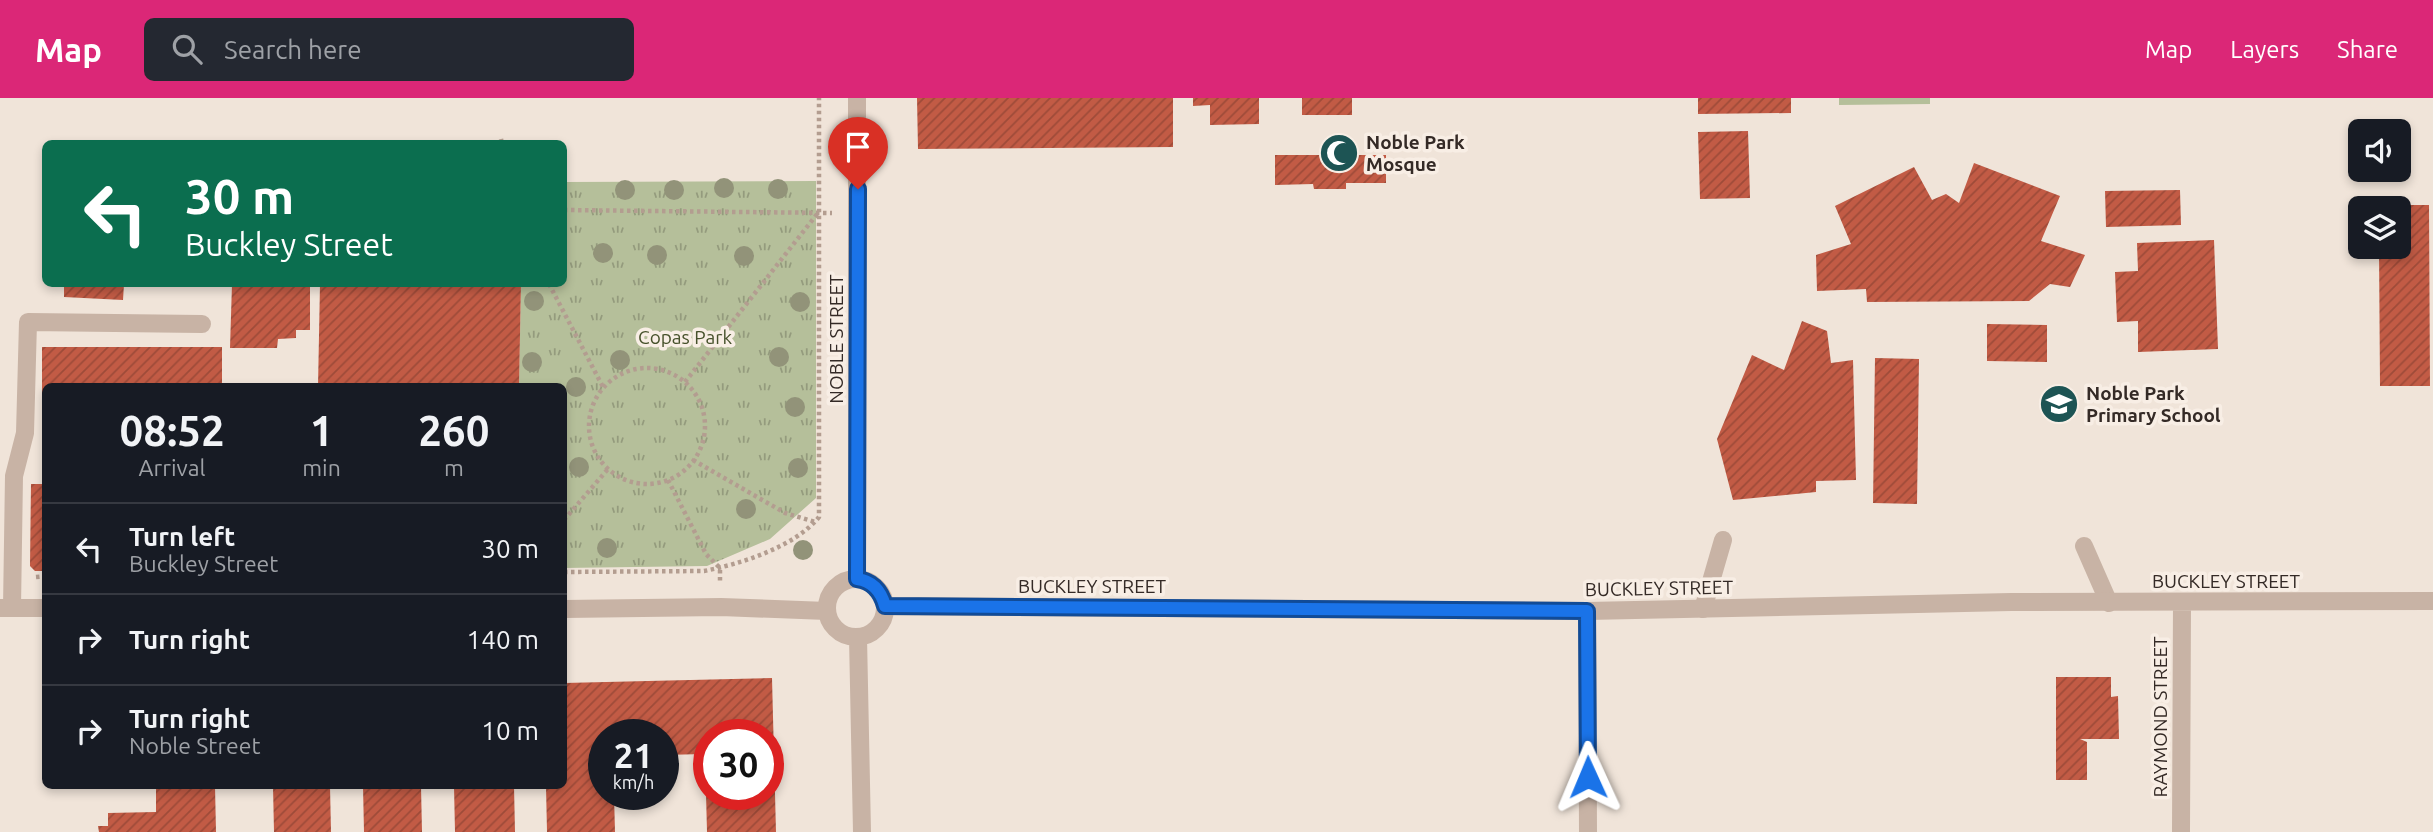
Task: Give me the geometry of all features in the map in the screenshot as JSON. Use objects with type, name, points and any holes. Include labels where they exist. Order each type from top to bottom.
[{"type":"street","name":"NOBLE STREET","points":[[857,98],[857,579]]},
{"type":"street","points":[[42,608],[6,608],[14,476],[25,433],[28,322],[202,324]]},
{"type":"street","points":[[1703,609],[1723,540]]},
{"type":"street","points":[[2084,546],[2109,603]]},
{"type":"street","points":[[857,579],[870,582],[877,589],[885,606],[879,625],[872,633],[858,637],[837,631],[827,611],[832,591],[839,584],[857,579]]},
{"type":"street","name":"BUCKLEY STREET","points":[[885,606],[1587,611],[2011,602],[2433,601]]},
{"type":"street","name":"RAYMOND STREET","points":[[2181,832],[2182,602]]},
{"type":"street","points":[[567,608],[721,607],[827,611]]},
{"type":"street","points":[[1587,611],[1588,832]]},
{"type":"street","points":[[858,637],[862,832]]},
{"type":"path","points":[[567,572],[720,568],[785,542],[816,522],[819,517],[819,98]]},
{"type":"path","points":[[567,210],[858,212]]},
{"type":"path","points":[[685,382],[818,213]]},
{"type":"path","points":[[551,287],[603,387]]},
{"type":"path","points":[[652,368],[670,372],[685,382],[696,395],[703,411],[701,445],[693,460],[668,480],[636,483],[608,469],[596,455],[590,438],[589,419],[594,402],[603,387],[634,369],[652,368]]},
{"type":"path","points":[[693,460],[785,513],[816,522]]},
{"type":"path","points":[[567,517],[608,469]]},
{"type":"path","points":[[668,480],[706,554],[720,568],[721,607]]},
{"type":"green space","points":[[1839,98],[1930,98],[1930,104],[1839,105]]},
{"type":"green space","name":"Copas Park","points":[[816,181],[816,498],[770,539],[707,566],[567,568],[567,383],[519,383],[521,287],[567,287],[567,182]]},
{"type":"building","points":[[917,98],[1173,98],[1173,147],[918,149]]},
{"type":"building","points":[[1193,98],[1259,98],[1259,124],[1210,125],[1210,105],[1193,106]]},
{"type":"building","points":[[1302,98],[1352,98],[1352,115],[1302,115]]},
{"type":"building","points":[[1698,98],[1791,98],[1791,113],[1698,114]]},
{"type":"building","points":[[1748,131],[1750,198],[1700,199],[1698,132]]},
{"type":"building","points":[[1275,155],[1386,155],[1386,183],[1346,183],[1346,189],[1314,189],[1313,184],[1275,185]]},
{"type":"building","points":[[1974,163],[2060,196],[2041,241],[2085,255],[2070,287],[2050,284],[2029,301],[1867,302],[1866,289],[1817,291],[1816,255],[1851,244],[1835,206],[1914,167],[1932,200],[1946,194],[1959,203]]},
{"type":"building","points":[[2180,190],[2181,225],[2106,227],[2105,191]]},
{"type":"building","points":[[2411,205],[2429,205],[2430,386],[2380,386],[2379,259],[2411,259]]},
{"type":"building","points":[[2214,240],[2218,349],[2138,352],[2138,321],[2117,322],[2115,272],[2138,271],[2137,243]]},
{"type":"building","points":[[64,287],[124,287],[123,300],[64,297]]},
{"type":"building","points":[[232,287],[310,287],[310,330],[296,330],[296,338],[278,339],[277,348],[230,348]]},
{"type":"building","points":[[320,287],[521,287],[519,383],[318,383]]},
{"type":"building","points":[[1802,321],[1827,331],[1831,363],[1853,360],[1856,480],[1816,481],[1816,492],[1733,500],[1717,439],[1752,355],[1784,370]]},
{"type":"building","points":[[1987,324],[2047,325],[2047,362],[1987,361]]},
{"type":"building","points":[[42,347],[222,347],[222,383],[42,383]]},
{"type":"building","points":[[1875,358],[1919,359],[1917,504],[1873,503]]},
{"type":"building","points":[[31,484],[42,484],[42,571],[35,571],[30,566]]},
{"type":"building","points":[[2056,677],[2111,677],[2111,697],[2118,696],[2119,739],[2080,739],[2087,742],[2087,780],[2056,780]]},
{"type":"building","points":[[772,678],[773,719],[693,719],[693,754],[679,755],[679,719],[588,719],[588,810],[614,810],[615,832],[547,832],[546,789],[567,789],[567,683]]},
{"type":"building","points":[[156,789],[215,789],[216,832],[99,832],[98,826],[108,826],[108,813],[156,812]]},
{"type":"building","points":[[273,789],[330,789],[331,832],[274,832]]},
{"type":"building","points":[[363,789],[421,789],[422,832],[364,832]]},
{"type":"building","points":[[454,789],[514,789],[515,832],[455,832]]},
{"type":"building","points":[[706,810],[775,810],[776,832],[707,832]]},
{"type":"place","name":"Noble Park Mosque","points":[[1339,153]]},
{"type":"place","name":"Noble Park Primary School","points":[[2059,404]]},
{"type":"route","points":[[858,189],[857,579],[870,582],[883,598],[885,606],[1587,611],[1588,777]]}]
